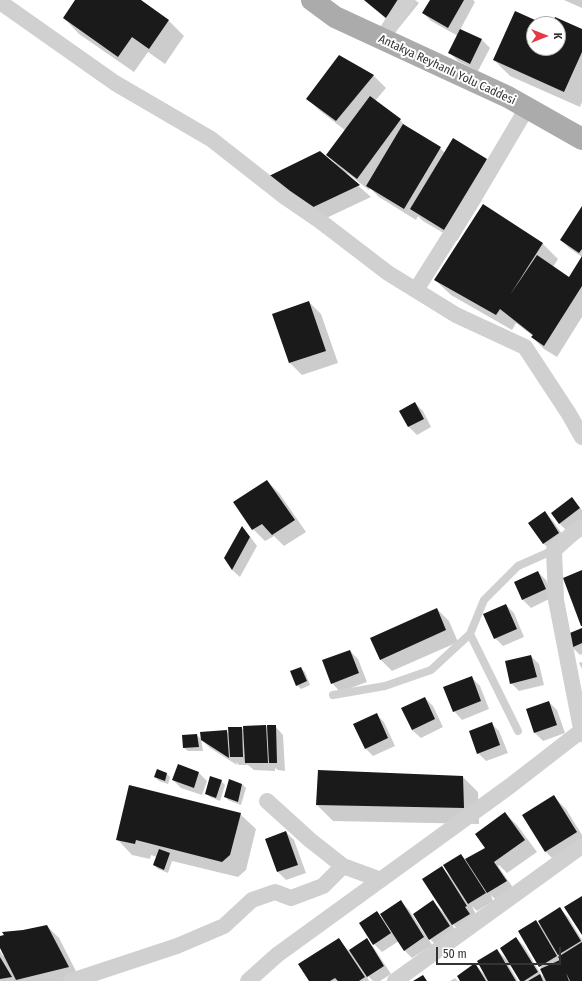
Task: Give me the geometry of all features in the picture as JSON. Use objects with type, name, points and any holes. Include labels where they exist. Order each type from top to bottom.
[{"type":"main road","name":"Antakya Reyhanlı Yolu Caddesi","points":[[312,0],[335,17],[508,98],[582,140]]},
{"type":"street","points":[[382,39],[407,0]]},
{"type":"street","points":[[0,2],[114,83],[211,139],[285,197],[320,221],[388,273],[456,315],[525,347],[569,414],[582,437]]},
{"type":"street","points":[[416,290],[472,201],[527,108]]},
{"type":"street","points":[[248,981],[277,955],[382,880],[582,732],[556,600],[554,550],[582,527]]},
{"type":"street","points":[[267,801],[310,840],[343,866],[382,880]]},
{"type":"street","points":[[395,981],[582,846]]},
{"type":"street","points":[[71,981],[177,946],[224,926],[252,900],[275,892],[291,898],[323,886],[343,866]]},
{"type":"lane","points":[[333,695],[385,686],[431,670],[470,634],[484,600],[518,566],[554,550]]},
{"type":"lane","points":[[470,634],[518,731]]},
{"type":"building","points":[[75,0],[141,0],[169,20],[149,49],[132,37],[118,57],[63,18]]},
{"type":"building","points":[[364,0],[400,0],[386,18]]},
{"type":"building","points":[[430,0],[464,0],[448,28],[422,13]]},
{"type":"building","points":[[515,11],[526,16],[526,56],[566,56],[566,22],[582,29],[582,52],[564,92],[493,60]]},
{"type":"building","points":[[460,29],[482,39],[470,64],[448,53]]},
{"type":"building","points":[[339,55],[374,75],[336,121],[306,99]]},
{"type":"building","points":[[370,96],[401,119],[357,179],[326,155]]},
{"type":"building","points":[[403,124],[441,147],[404,209],[366,186]]},
{"type":"building","points":[[453,138],[487,159],[444,230],[410,209]]},
{"type":"building","points":[[320,151],[360,185],[307,210],[269,176]]},
{"type":"building","points":[[483,204],[543,243],[510,295],[537,255],[569,277],[582,256],[582,286],[544,346],[531,337],[533,335],[500,309],[496,315],[434,280]]},
{"type":"building","points":[[582,206],[582,249],[579,253],[560,240]]},
{"type":"building","points":[[309,301],[326,351],[289,363],[272,314]]},
{"type":"building","points":[[415,402],[424,419],[408,427],[399,411]]},
{"type":"building","points":[[267,480],[295,520],[272,535],[262,524],[252,530],[233,502]]},
{"type":"building","points":[[572,497],[580,508],[559,524],[551,513]]},
{"type":"building","points":[[545,511],[559,533],[543,544],[528,523]]},
{"type":"building","points":[[242,526],[250,537],[232,570],[224,558]]},
{"type":"building","points":[[582,570],[582,626],[581,626],[563,578]]},
{"type":"building","points":[[538,571],[546,589],[522,600],[514,582]]},
{"type":"building","points":[[506,604],[517,629],[494,639],[483,614]]},
{"type":"building","points":[[437,608],[446,630],[380,660],[370,638]]},
{"type":"building","points":[[582,628],[582,643],[571,648],[565,635]]},
{"type":"building","points":[[350,650],[359,673],[331,684],[322,660]]},
{"type":"building","points":[[531,655],[537,677],[510,684],[505,661]]},
{"type":"building","points":[[301,667],[307,681],[296,686],[290,671]]},
{"type":"building","points":[[472,676],[481,701],[453,712],[443,687]]},
{"type":"building","points":[[425,697],[435,719],[412,730],[401,708]]},
{"type":"building","points":[[549,701],[557,725],[534,733],[526,709]]},
{"type":"building","points":[[377,713],[388,738],[365,749],[353,724]]},
{"type":"building","points":[[492,722],[500,745],[477,754],[469,731]]},
{"type":"building","points":[[266,725],[268,763],[245,763],[243,726]]},
{"type":"building","points":[[267,725],[276,725],[277,763],[269,763]]},
{"type":"building","points":[[228,727],[242,727],[243,757],[230,757]]},
{"type":"building","points":[[227,730],[229,758],[201,740],[200,732]]},
{"type":"building","points":[[197,734],[199,747],[183,748],[182,735]]},
{"type":"building","points":[[178,764],[199,772],[194,788],[172,780]]},
{"type":"building","points":[[157,769],[167,773],[165,781],[154,777]]},
{"type":"building","points":[[318,770],[463,776],[464,808],[316,805]]},
{"type":"building","points":[[210,776],[222,780],[216,798],[205,794]]},
{"type":"building","points":[[229,779],[242,784],[238,802],[224,797]]},
{"type":"building","points":[[129,785],[241,813],[230,855],[222,862],[136,840],[135,844],[116,840]]},
{"type":"building","points":[[554,795],[577,832],[545,852],[522,815]]},
{"type":"building","points":[[505,812],[525,840],[494,862],[507,881],[487,893],[465,859],[485,848],[475,834]]},
{"type":"building","points":[[286,831],[298,865],[277,872],[265,839]]},
{"type":"building","points":[[159,849],[170,853],[164,870],[153,865]]},
{"type":"building","points":[[461,854],[486,893],[468,904],[443,865]]},
{"type":"building","points":[[442,866],[467,906],[465,907],[470,914],[452,925],[422,879]]},
{"type":"building","points":[[582,896],[582,935],[564,907]]},
{"type":"building","points":[[401,900],[424,937],[404,951],[380,914]]},
{"type":"building","points":[[433,900],[450,926],[429,940],[413,914]]},
{"type":"building","points":[[560,907],[581,941],[558,955],[538,921]]},
{"type":"building","points":[[377,911],[391,933],[373,945],[359,923]]},
{"type":"building","points":[[536,920],[557,956],[539,967],[518,931]]},
{"type":"building","points":[[47,925],[69,967],[16,980],[0,948],[0,936],[4,935],[2,932],[23,930]]},
{"type":"building","points":[[516,937],[538,972],[524,981],[520,981],[500,948]]},
{"type":"building","points":[[339,938],[365,977],[359,981],[338,981],[335,978],[330,981],[309,981],[298,964]]},
{"type":"building","points":[[367,938],[384,966],[367,977],[349,950]]},
{"type":"building","points":[[582,942],[582,981],[570,981],[566,973],[569,981],[546,981],[540,969],[560,960],[558,957]]},
{"type":"building","points":[[497,949],[516,981],[488,981],[477,961]]},
{"type":"building","points":[[0,957],[12,977],[0,979]]},
{"type":"building","points":[[475,963],[486,981],[460,981],[457,976]]},
{"type":"building","points":[[540,974],[543,981],[528,981]]},
{"type":"building","points":[[423,975],[427,981],[413,981]]}]
